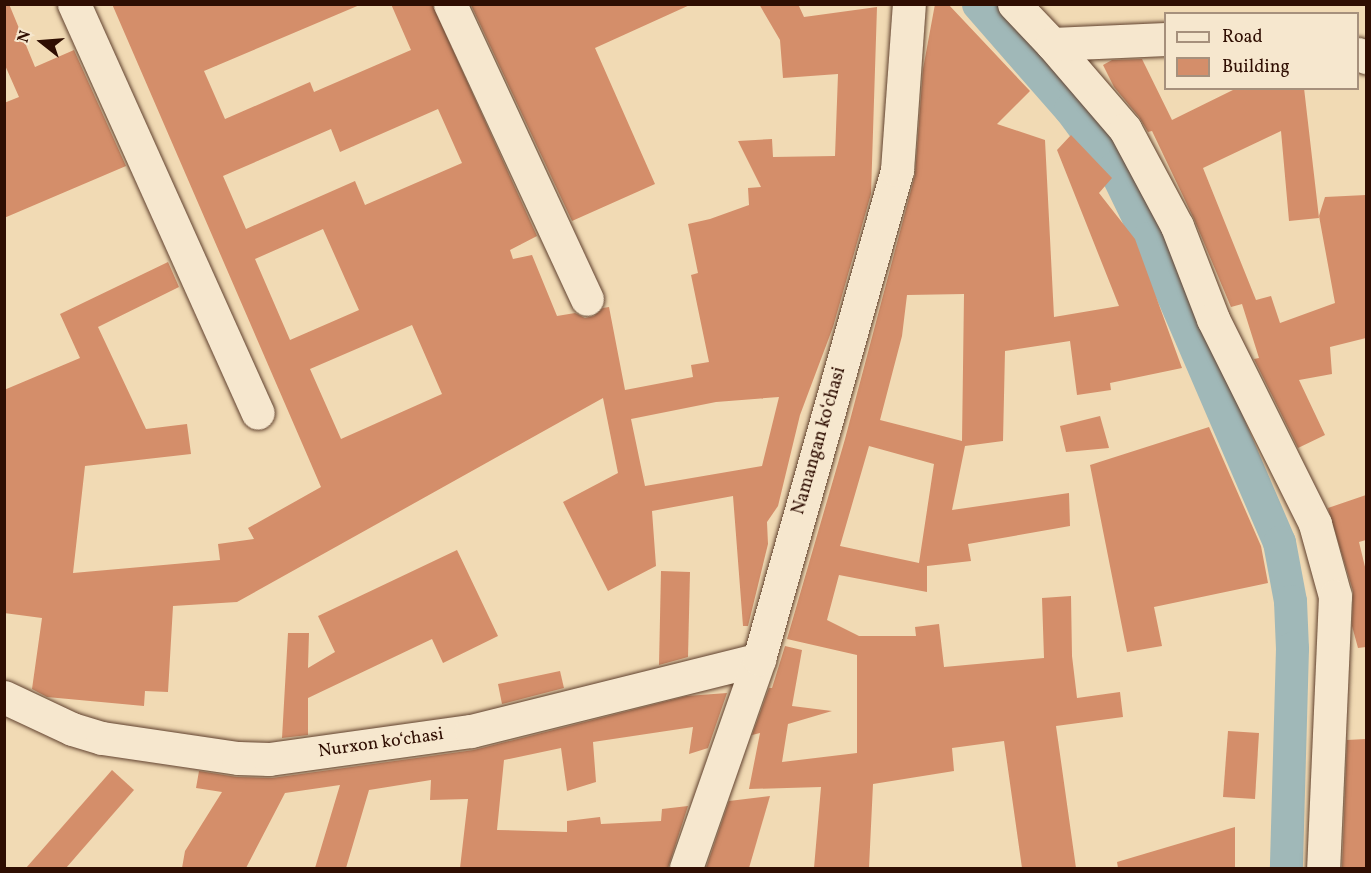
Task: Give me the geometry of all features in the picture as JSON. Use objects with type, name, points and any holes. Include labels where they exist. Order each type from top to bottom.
[{"type":"street","points":[[74,4],[258,413]]},
{"type":"street","points":[[450,4],[587,299]]},
{"type":"street","name":"Namangan koʻchasi","points":[[686,868],[759,659],[897,170],[909,4]]},
{"type":"street","points":[[1014,4],[1052,44],[1125,129],[1177,226],[1213,319],[1315,524],[1335,596],[1323,868]]},
{"type":"street","points":[[1052,44],[1164,39]]},
{"type":"street","name":"Nurxon koʻchasi","points":[[4,697],[72,729],[102,738],[238,758],[269,759],[471,731],[759,659]]},
{"type":"building","points":[[4,4],[9,4],[35,67],[74,50],[126,166],[4,218],[4,103],[19,97],[4,63]]},
{"type":"building","points":[[112,4],[362,4],[204,71],[225,119],[310,82],[314,92],[411,50],[391,4],[432,4],[537,236],[510,250],[513,259],[532,255],[557,316],[575,313],[585,318],[594,316],[603,308],[609,307],[625,390],[693,377],[691,365],[709,362],[691,275],[698,273],[688,224],[749,205],[748,188],[761,187],[738,141],[772,139],[773,157],[835,156],[838,74],[783,78],[780,40],[759,4],[798,4],[804,17],[877,7],[871,194],[833,327],[800,415],[778,506],[767,522],[768,544],[748,626],[743,626],[733,496],[652,511],[656,566],[608,591],[563,502],[618,473],[603,398],[237,602],[173,606],[168,692],[145,691],[144,706],[47,697],[32,689],[42,618],[4,613],[4,390],[80,358],[60,314],[168,262],[179,287],[98,327],[146,429],[187,424],[191,454],[85,466],[73,573],[220,560],[218,544],[254,539],[248,528],[321,487]],"holes":[[[438,109],[462,163],[365,205],[355,181],[246,229],[223,176],[331,129],[340,152]],[[323,229],[359,310],[290,340],[255,259]],[[412,325],[442,394],[341,439],[310,369]],[[779,397],[762,466],[645,486],[631,419],[716,402]]]},
{"type":"building","points":[[692,4],[595,48],[655,184],[572,221],[471,5]]},
{"type":"building","points":[[935,4],[948,4],[1030,91],[997,124],[1045,140],[1054,317],[1119,306],[1057,150],[1071,135],[1112,178],[1099,193],[1135,239],[1182,368],[1110,383],[1111,390],[1077,395],[1070,341],[1005,351],[1003,441],[965,446],[952,510],[1069,493],[1070,526],[968,544],[971,561],[927,566],[927,592],[839,575],[827,620],[859,636],[916,636],[915,627],[939,624],[944,667],[1044,658],[1042,598],[1071,596],[1072,656],[1077,698],[1120,692],[1123,717],[1056,726],[1076,868],[1022,868],[1004,741],[952,748],[954,771],[873,784],[869,868],[814,868],[821,787],[749,789],[760,733],[752,735],[769,688],[772,688],[785,646],[802,650],[792,706],[832,711],[788,724],[782,762],[857,753],[857,655],[787,639],[845,439],[915,175],[923,69]],"holes":[[[964,294],[962,441],[880,420],[902,336],[907,295]],[[869,446],[934,464],[919,563],[840,546]]]},
{"type":"building","points":[[1142,59],[1172,120],[1233,90],[1304,90],[1319,218],[1289,221],[1281,131],[1203,168],[1256,300],[1271,296],[1280,323],[1335,303],[1319,216],[1325,197],[1366,195],[1366,338],[1330,347],[1332,374],[1299,380],[1325,435],[1298,448],[1254,359],[1259,358],[1242,304],[1231,307],[1194,219],[1152,131],[1148,132],[1139,117],[1114,87],[1103,65],[1112,60]]},
{"type":"building","points":[[1100,416],[1109,448],[1066,452],[1060,426]]},
{"type":"building","points":[[1209,427],[1261,546],[1268,583],[1154,607],[1162,646],[1127,652],[1090,465]]},
{"type":"building","points":[[1366,495],[1366,540],[1359,542],[1366,571],[1366,647],[1358,648],[1352,626],[1353,591],[1328,508]]},
{"type":"building","points":[[457,550],[498,636],[443,663],[432,639],[308,698],[308,735],[282,738],[288,633],[309,633],[308,668],[335,652],[318,616]]},
{"type":"building","points":[[661,571],[690,572],[688,657],[659,665]]},
{"type":"building","points":[[560,671],[564,688],[502,704],[498,684]]},
{"type":"building","points":[[727,693],[708,748],[689,754],[693,727],[593,742],[596,782],[567,791],[561,748],[504,760],[497,830],[567,832],[567,821],[600,817],[601,824],[661,821],[662,809],[688,806],[668,868],[460,868],[468,799],[430,800],[431,780],[369,790],[346,868],[315,868],[340,785],[285,793],[246,868],[182,868],[185,851],[222,792],[196,788],[199,771],[237,777],[272,778],[474,750],[687,696]]},
{"type":"building","points":[[1228,731],[1259,733],[1255,799],[1223,797]]},
{"type":"building","points":[[1366,739],[1365,868],[1342,868],[1347,740]]},
{"type":"building","points":[[112,770],[134,790],[66,868],[26,868]]},
{"type":"building","points":[[770,796],[749,868],[706,868],[729,801]]},
{"type":"building","points":[[1235,827],[1235,868],[1118,868],[1117,862]]},
{"type":"waterway","points":[[978,4],[1070,109],[1114,168],[1148,238],[1279,542],[1290,601],[1292,648],[1286,868]]}]
